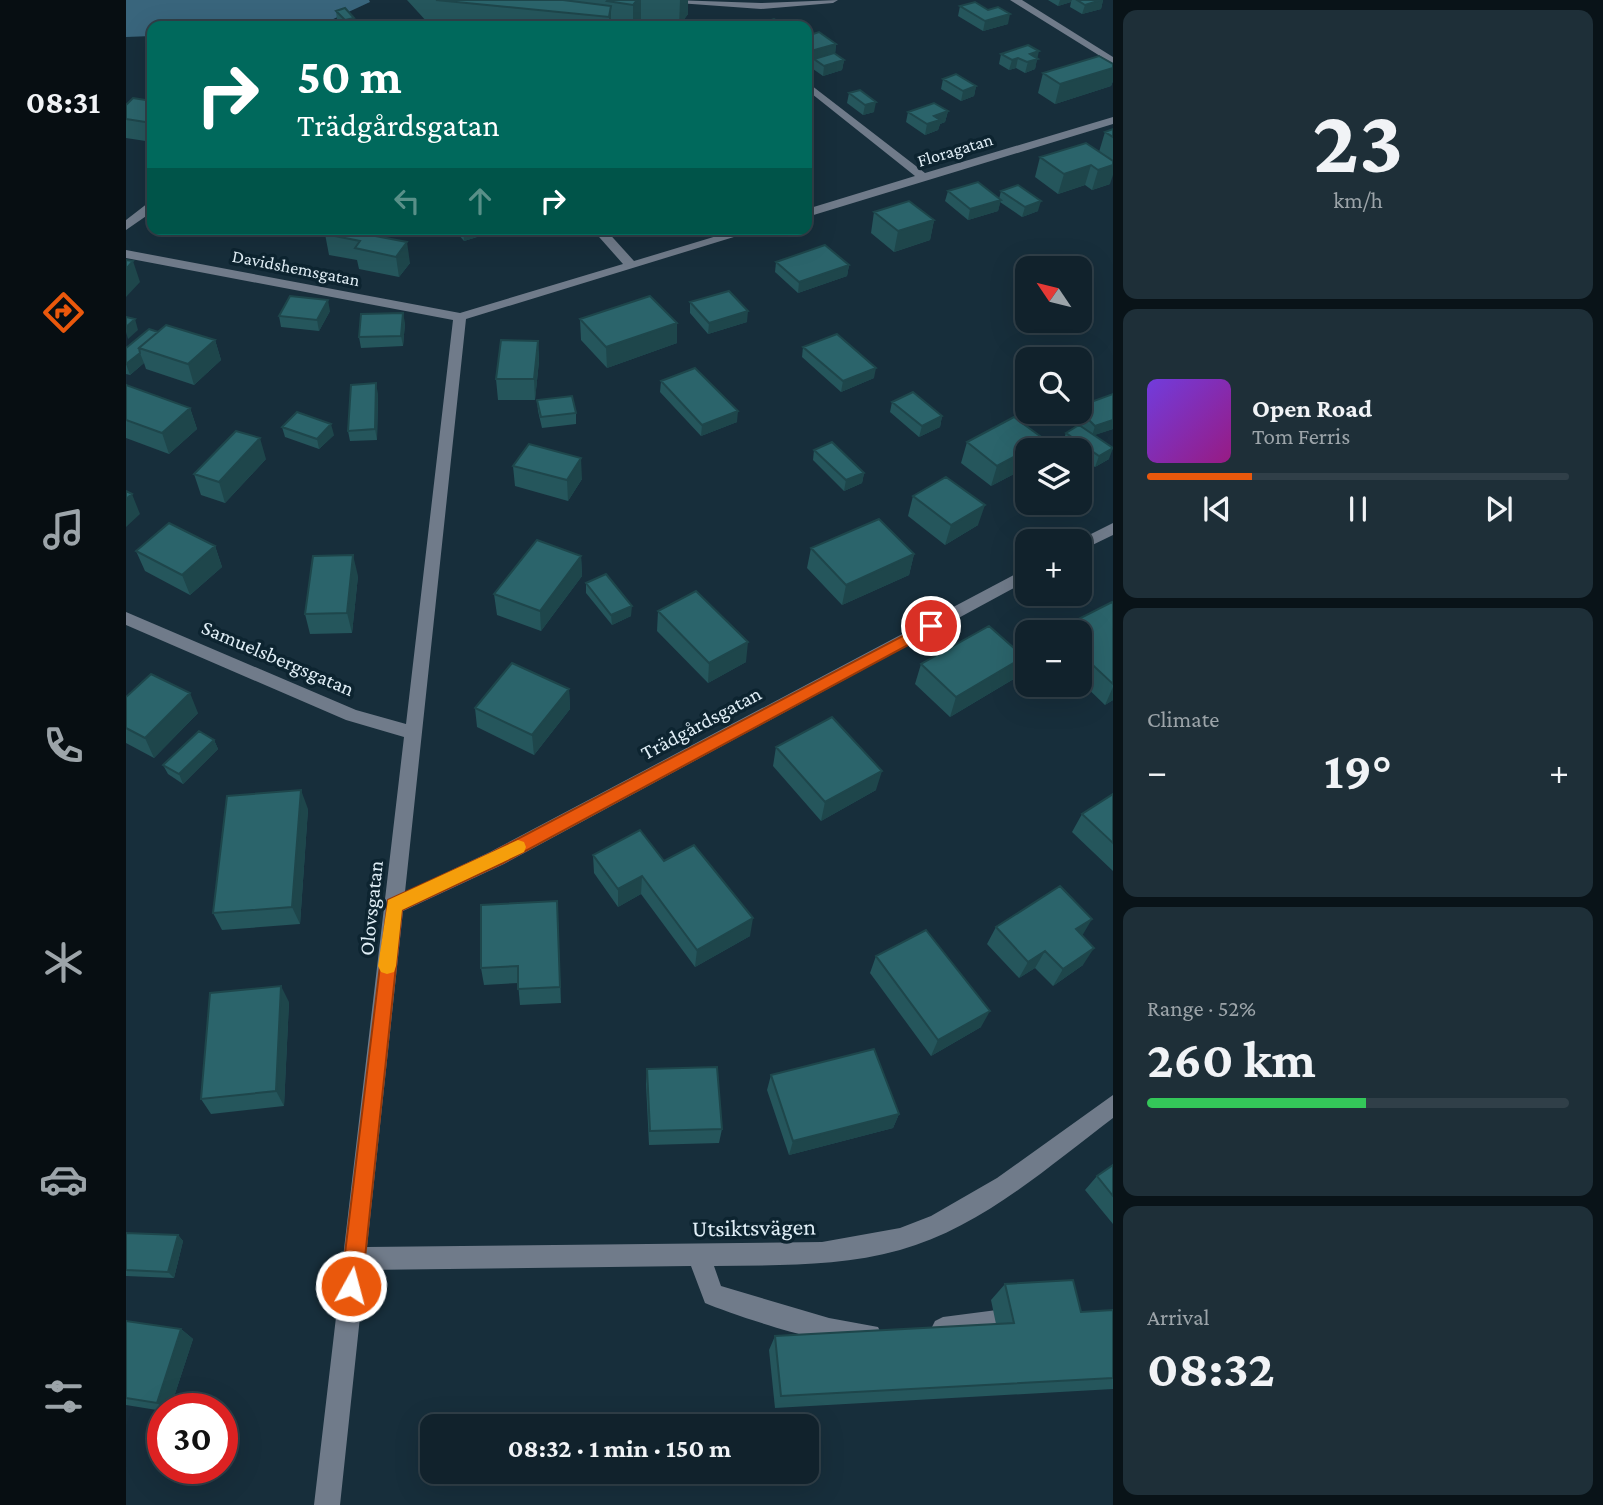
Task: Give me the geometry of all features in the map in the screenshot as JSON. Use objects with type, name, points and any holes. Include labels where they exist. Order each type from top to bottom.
[{"type":"street","points":[[678,0],[761,6],[833,0]]},
{"type":"street","points":[[1015,0],[1113,61]]},
{"type":"street","points":[[812,89],[923,178]]},
{"type":"street","name":"Floragatan","points":[[812,211],[1113,120]]},
{"type":"street","points":[[126,226],[147,210]]},
{"type":"street","points":[[604,235],[632,266]]},
{"type":"street","points":[[460,317],[734,235]]},
{"type":"street","name":"Davidshemsgatan","points":[[126,254],[460,317]]},
{"type":"street","name":"Olovsgatan","points":[[327,1505],[460,317]]},
{"type":"street","points":[[1092,539],[1113,528]]},
{"type":"street","name":"Trädgårdsgatan","points":[[394,906],[497,858],[1015,580]]},
{"type":"street","name":"Samuelsbergsgatan","points":[[126,618],[352,715],[414,733]]},
{"type":"street","name":"Utsiktsvägen","points":[[354,1259],[822,1253],[900,1239],[937,1225],[1005,1186],[1113,1105]]},
{"type":"street","points":[[698,1254],[713,1296],[829,1330],[886,1337]]},
{"type":"street","points":[[926,1331],[1046,1316]]},
{"type":"shaded area","points":[[126,0],[370,2],[329,21],[147,21],[147,36],[126,37]]},
{"type":"building","points":[[436,0],[563,0],[611,6],[609,17]]},
{"type":"building","points":[[608,0],[637,0],[633,5]]},
{"type":"building","points":[[1077,0],[1101,0],[1085,5]]},
{"type":"building","points":[[975,2],[988,10],[998,7],[1010,14],[985,21],[960,6]]},
{"type":"building","points":[[345,8],[354,18],[345,20],[336,11]]},
{"type":"building","points":[[819,32],[836,44],[812,51],[812,34]]},
{"type":"building","points":[[1028,45],[1039,51],[1030,54],[1038,59],[1027,62],[1018,58],[1012,60],[1001,54]]},
{"type":"building","points":[[834,53],[844,60],[824,66],[814,59]]},
{"type":"building","points":[[1099,56],[1113,64],[1113,68],[1060,84],[1043,73]]},
{"type":"building","points":[[956,74],[976,86],[963,91],[943,79]]},
{"type":"building","points":[[860,90],[876,102],[865,105],[849,93]]},
{"type":"building","points":[[133,98],[147,100],[147,122],[126,119],[126,105]]},
{"type":"building","points":[[934,103],[948,111],[934,116],[940,120],[927,124],[908,112]]},
{"type":"building","points":[[1113,129],[1113,137],[1105,132]]},
{"type":"building","points":[[1086,143],[1113,161],[1113,165],[1098,170],[1091,165],[1064,174],[1040,157]]},
{"type":"building","points":[[978,182],[1001,200],[970,209],[948,191]]},
{"type":"building","points":[[1018,185],[1041,201],[1025,207],[1001,191]]},
{"type":"building","points":[[909,201],[934,220],[898,231],[874,212]]},
{"type":"building","points":[[330,235],[370,235],[407,242],[396,257],[355,248],[360,241]]},
{"type":"building","points":[[825,245],[849,265],[799,282],[776,262]]},
{"type":"building","points":[[126,260],[133,261],[126,269]]},
{"type":"building","points":[[729,291],[748,311],[709,323],[690,302]]},
{"type":"building","points":[[290,296],[328,300],[317,320],[279,316]]},
{"type":"building","points":[[650,296],[677,323],[606,347],[580,319]]},
{"type":"building","points":[[403,313],[401,336],[359,337],[361,314]]},
{"type":"building","points":[[126,317],[135,319],[126,327]]},
{"type":"building","points":[[166,325],[215,340],[188,364],[139,348]]},
{"type":"building","points":[[149,329],[158,332],[139,348],[140,353],[126,364],[126,348]]},
{"type":"building","points":[[837,334],[876,368],[843,381],[803,347]]},
{"type":"building","points":[[501,340],[538,341],[534,379],[496,379]]},
{"type":"building","points":[[695,368],[738,411],[702,425],[661,381]]},
{"type":"building","points":[[376,383],[375,429],[348,431],[351,385]]},
{"type":"building","points":[[126,385],[190,408],[162,433],[126,420]]},
{"type":"building","points":[[913,392],[942,416],[922,426],[892,402]]},
{"type":"building","points":[[1113,394],[1113,420],[1095,426],[1092,423],[1092,402]]},
{"type":"building","points":[[572,396],[576,413],[541,417],[537,400]]},
{"type":"building","points":[[297,412],[331,424],[317,439],[282,427]]},
{"type":"building","points":[[1014,417],[1015,424],[1024,424],[1043,438],[1015,438],[1015,456],[997,466],[967,442]]},
{"type":"building","points":[[1079,425],[1113,448],[1099,456],[1092,451],[1092,438],[1073,438],[1066,433]]},
{"type":"building","points":[[236,431],[260,438],[219,482],[194,474]]},
{"type":"building","points":[[832,442],[864,473],[846,480],[814,450]]},
{"type":"building","points":[[529,444],[581,458],[567,480],[513,466]]},
{"type":"building","points":[[946,477],[985,505],[951,525],[913,496]]},
{"type":"building","points":[[879,519],[914,554],[846,585],[811,548]]},
{"type":"building","points":[[169,523],[215,546],[182,575],[136,551]]},
{"type":"building","points":[[537,540],[581,556],[540,611],[494,594]]},
{"type":"building","points":[[353,555],[347,613],[305,614],[313,556]]},
{"type":"building","points":[[606,574],[632,606],[611,615],[586,583]]},
{"type":"building","points":[[696,591],[748,642],[709,663],[658,611]]},
{"type":"building","points":[[1113,603],[1113,684],[1092,664],[1092,620],[1077,620]]},
{"type":"building","points":[[989,626],[1015,649],[1015,662],[956,697],[921,664]]},
{"type":"building","points":[[512,663],[569,689],[532,735],[475,708]]},
{"type":"building","points":[[151,674],[190,693],[145,738],[126,728],[126,697]]},
{"type":"building","points":[[832,717],[882,771],[825,802],[776,747]]},
{"type":"building","points":[[199,731],[214,740],[179,774],[163,765]]},
{"type":"building","points":[[301,790],[292,907],[213,913],[227,796]]},
{"type":"building","points":[[1113,794],[1113,843],[1082,814]]},
{"type":"building","points":[[640,830],[664,861],[694,845],[753,918],[697,950],[642,876],[618,889],[593,855]]},
{"type":"building","points":[[1060,886],[1092,919],[1076,929],[1094,948],[1063,969],[1045,951],[1028,962],[996,927]]},
{"type":"building","points":[[557,901],[560,987],[518,989],[518,966],[481,968],[481,905]]},
{"type":"building","points":[[926,930],[990,1011],[938,1040],[876,956]]},
{"type":"building","points":[[281,986],[276,1091],[201,1099],[210,993]]},
{"type":"building","points":[[874,1049],[899,1114],[793,1141],[771,1075]]},
{"type":"building","points":[[717,1067],[722,1129],[650,1131],[647,1069]]},
{"type":"building","points":[[1113,1165],[1113,1196],[1097,1176]]},
{"type":"building","points":[[126,1233],[178,1235],[168,1272],[126,1270]]},
{"type":"building","points":[[1073,1280],[1081,1312],[1113,1310],[1113,1378],[781,1396],[775,1336],[1014,1323],[1005,1284]]},
{"type":"building","points":[[126,1321],[181,1329],[160,1393],[147,1393],[147,1401],[126,1398]]},
{"type":"slow traffic","points":[[387,966],[394,906],[518,847]]},
{"type":"route","points":[[351,1286],[394,906],[497,858],[931,626]]}]
